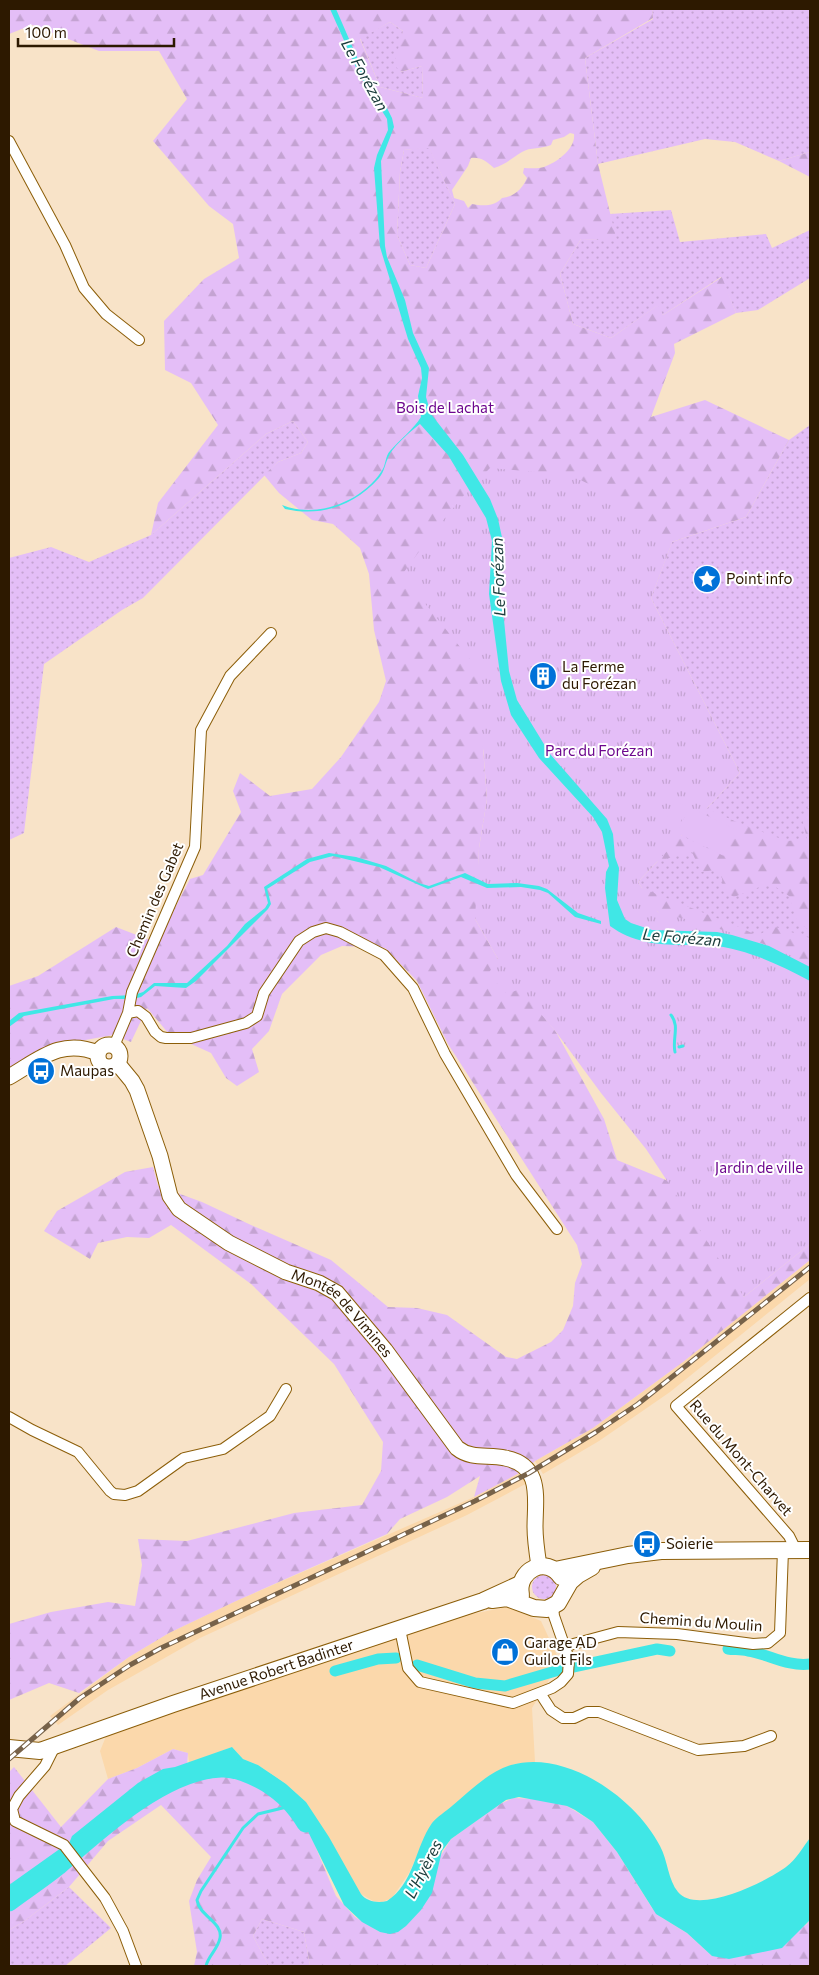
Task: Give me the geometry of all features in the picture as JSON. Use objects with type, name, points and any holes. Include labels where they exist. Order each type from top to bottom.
[{"type":"main road","points":[[555,1570],[628,1555],[680,1550],[810,1550]]},
{"type":"main road","points":[[483,1601],[507,1598],[540,1610],[553,1607],[558,1603],[570,1582],[578,1575],[604,1561]]},
{"type":"main road","points":[[483,1601],[520,1584],[527,1572],[539,1566],[555,1570],[563,1580],[564,1592]]},
{"type":"main road","points":[[520,1584],[522,1596],[528,1605]]},
{"type":"main road","name":"Avenue Robert Badinter","points":[[9,1748],[40,1751],[173,1704],[483,1601]]},
{"type":"street","points":[[9,141],[61,236],[84,288],[93,301],[106,314],[139,340]]},
{"type":"street","name":"Chemin des Gabet","points":[[114,1046],[128,1013],[132,992],[195,847],[201,730],[230,676],[270,633]]},
{"type":"street","points":[[128,1013],[138,1011],[146,1017],[155,1032],[161,1037],[166,1038],[191,1038],[246,1022],[257,1016],[264,993],[299,941],[314,932],[326,928],[340,932],[384,955],[413,988],[445,1054],[516,1175],[557,1229]]},
{"type":"street","points":[[9,1077],[51,1052],[76,1046],[98,1053]]},
{"type":"street","points":[[104,1046],[114,1046],[120,1053],[118,1064],[110,1068],[104,1067],[99,1062],[98,1053],[104,1046]]},
{"type":"street","name":"Montée de Vimines","points":[[118,1064],[137,1090],[160,1156],[170,1196],[179,1209],[228,1242],[286,1272],[319,1283],[337,1293],[384,1350],[457,1448],[470,1455],[500,1456],[516,1460],[525,1468],[533,1479],[537,1493],[535,1528],[539,1566]]},
{"type":"street","name":"Rue du Mont-Charvet","points":[[788,1550],[793,1544],[789,1536],[676,1406],[810,1298]]},
{"type":"street","points":[[9,1417],[78,1452],[110,1491],[125,1496],[138,1491],[184,1458],[223,1449],[270,1416],[286,1389]]},
{"type":"street","name":"Chemin du Moulin","points":[[566,1646],[618,1632],[677,1634],[753,1644],[768,1643],[780,1633],[788,1550]]},
{"type":"street","points":[[400,1629],[408,1668],[420,1682],[513,1703],[540,1693],[561,1682],[569,1665],[566,1646],[554,1616],[553,1607]]},
{"type":"street","points":[[540,1693],[551,1710],[563,1718],[574,1718],[587,1712],[599,1712],[698,1750],[744,1746],[771,1736]]},
{"type":"street","points":[[63,1743],[19,1796],[12,1809],[15,1821],[64,1845],[105,1898],[123,1931],[136,1966]]},
{"type":"shaded area","points":[[810,1260],[810,1279],[670,1392],[599,1441],[543,1474],[535,1461],[593,1428],[683,1362]]},
{"type":"shaded area","points":[[525,1470],[531,1481],[467,1515],[200,1638],[108,1690],[58,1725],[50,1716],[129,1657],[169,1633],[236,1601],[474,1497]]},
{"type":"shaded area","points":[[507,1607],[541,1621],[560,1662],[532,1708],[535,1762],[514,1764],[432,1823],[409,1873],[392,1898],[382,1902],[373,1901],[361,1894],[306,1802],[286,1784],[258,1765],[243,1759],[232,1747],[189,1763],[188,1753],[173,1749],[137,1768],[108,1779],[100,1751],[109,1729],[467,1615]]},
{"type":"green space","name":"Bois de Lachat","points":[[9,9],[652,9],[653,18],[585,58],[598,164],[617,241],[581,239],[560,274],[573,324],[611,338],[658,305],[663,315],[722,277],[736,313],[674,344],[675,353],[651,417],[705,400],[789,440],[746,517],[672,542],[636,637],[663,827],[724,856],[675,801],[682,797],[741,824],[787,841],[807,839],[803,822],[810,799],[810,931],[797,921],[789,896],[770,883],[734,897],[723,891],[722,878],[715,870],[701,872],[692,852],[647,864],[634,885],[758,936],[772,926],[810,938],[810,985],[698,949],[483,749],[487,799],[479,848],[478,877],[506,865],[475,919],[498,959],[556,1032],[604,1119],[617,1160],[683,1187],[744,1297],[810,1244],[810,1260],[683,1362],[593,1428],[535,1461],[525,1470],[474,1497],[480,1476],[447,1497],[400,1519],[387,1534],[169,1633],[129,1657],[79,1693],[49,1683],[9,1700],[9,1624],[51,1612],[108,1602],[135,1606],[142,1565],[138,1539],[187,1541],[294,1513],[362,1505],[381,1471],[383,1442],[334,1364],[251,1284],[171,1225],[149,1238],[127,1237],[98,1243],[90,1259],[44,1231],[57,1211],[125,1172],[153,1167],[158,1186],[202,1202],[331,1260],[388,1307],[417,1308],[447,1315],[506,1357],[517,1359],[551,1342],[563,1330],[573,1306],[575,1283],[582,1264],[577,1245],[448,1044],[417,981],[385,948],[342,946],[321,955],[282,994],[269,1031],[252,1049],[259,1072],[237,1086],[226,1078],[211,1053],[169,1034],[147,1008],[131,1042],[113,1035],[52,1046],[9,1071],[9,986],[38,976],[116,927],[147,939],[159,939],[190,879],[203,875],[241,812],[233,791],[240,773],[270,796],[312,789],[341,757],[379,702],[386,681],[374,630],[369,574],[360,548],[333,524],[312,520],[279,493],[264,475],[278,462],[301,453],[308,442],[293,421],[266,434],[151,535],[158,503],[218,425],[191,383],[165,370],[164,321],[204,279],[239,258],[233,224],[209,206],[153,141],[187,99],[159,51],[99,51],[32,25],[9,34]],"holes":[[[390,22],[403,31],[394,64],[400,72],[422,66],[423,98],[380,87],[360,39]],[[570,133],[574,134],[574,140],[569,150],[559,159],[544,167],[524,168],[523,173],[527,178],[514,194],[492,204],[472,204],[468,208],[464,201],[454,198],[452,190],[468,166],[471,158],[483,160],[494,168],[525,150],[551,145],[553,140]],[[429,148],[455,204],[426,268],[410,265],[397,235],[400,172],[404,150]]]},
{"type":"green space","points":[[652,9],[810,9],[810,152],[779,161],[735,142],[705,139],[598,164],[585,58],[653,19]]},
{"type":"green space","points":[[390,22],[403,31],[400,72],[422,66],[423,98],[380,87],[360,38]]},
{"type":"green space","points":[[429,147],[455,204],[426,268],[410,265],[397,235],[400,172],[404,150]]},
{"type":"green space","points":[[810,152],[810,177],[779,161]]},
{"type":"green space","points":[[671,210],[680,242],[766,234],[772,248],[810,230],[810,278],[758,310],[736,313],[721,277],[663,315],[657,306],[611,338],[573,324],[560,274],[581,239],[616,240],[610,214]]},
{"type":"green space","points":[[293,421],[308,442],[301,453],[278,462],[143,598],[122,610],[44,664],[24,833],[9,840],[9,558],[51,547],[89,562],[151,535],[266,434]]},
{"type":"green space","points":[[810,425],[810,964],[658,912],[638,882],[740,773],[651,598],[672,542],[746,517],[789,440]]},
{"type":"green space","name":"Parc du Forézan","points":[[490,468],[570,475],[622,500],[648,537],[672,542],[651,598],[740,773],[638,882],[658,912],[736,934],[810,964],[810,1244],[744,1297],[646,1149],[601,1093],[556,1032],[520,989],[507,994],[488,974],[498,959],[475,919],[479,848],[487,799],[477,668],[402,575],[443,520]]},
{"type":"green space","points":[[675,801],[688,807],[675,833],[663,826]]},
{"type":"green space","points":[[689,807],[737,830],[725,856],[677,833]]},
{"type":"green space","points":[[544,1575],[553,1578],[556,1587],[553,1596],[544,1599],[535,1596],[532,1587],[535,1578]]},
{"type":"green space","points":[[173,1749],[188,1753],[186,1776],[227,1768],[260,1779],[286,1798],[311,1836],[336,1896],[355,1917],[380,1932],[440,1857],[451,1839],[500,1804],[513,1798],[537,1799],[567,1806],[593,1822],[617,1852],[652,1908],[661,1917],[687,1933],[712,1956],[806,1925],[810,1920],[810,1966],[310,1966],[304,1932],[262,1919],[253,1936],[269,1966],[194,1966],[197,1952],[189,1901],[197,1880],[211,1857],[161,1805],[108,1841],[69,1887],[23,1922],[9,1930],[9,1772],[14,1767],[61,1827],[108,1779],[137,1768]]},
{"type":"green space","points":[[69,1887],[111,1928],[65,1966],[9,1966],[9,1930],[23,1922]]},
{"type":"green space","points":[[262,1919],[304,1932],[310,1966],[269,1966],[253,1936]]},
{"type":"water","name":"Le Forézan","points":[[330,9],[336,9],[366,78],[392,118],[394,127],[381,161],[387,257],[405,300],[413,333],[429,368],[426,397],[431,414],[463,455],[490,499],[498,519],[503,542],[498,592],[504,620],[509,671],[517,700],[550,754],[607,819],[613,834],[615,857],[619,868],[617,900],[625,919],[652,930],[717,932],[769,946],[810,967],[810,981],[774,963],[737,950],[710,945],[673,945],[645,942],[627,936],[610,926],[605,888],[606,872],[609,866],[602,832],[593,817],[539,758],[511,715],[501,681],[489,594],[492,541],[486,518],[448,455],[420,424],[392,450],[379,478],[359,496],[336,507],[324,510],[298,511],[285,509],[282,505],[295,509],[323,509],[337,505],[362,492],[381,472],[390,451],[421,417],[418,396],[422,378],[421,368],[408,339],[380,247],[374,168],[377,155],[388,130],[387,119],[359,74]]},
{"type":"water","points":[[329,853],[356,857],[386,866],[429,886],[465,873],[488,884],[517,883],[539,886],[547,889],[578,913],[601,921],[601,924],[575,917],[548,893],[540,890],[521,887],[487,888],[461,877],[428,889],[379,867],[333,856],[310,862],[267,889],[271,904],[268,909],[196,981],[186,988],[155,986],[141,997],[114,999],[24,1016],[9,1027],[9,1021],[19,1013],[112,996],[134,995],[143,992],[154,983],[187,983],[227,946],[245,924],[265,908],[268,903],[264,887],[307,859]]},
{"type":"water","points":[[232,1747],[243,1759],[258,1765],[286,1784],[306,1802],[329,1837],[361,1894],[369,1900],[376,1902],[387,1901],[396,1894],[409,1875],[426,1833],[439,1816],[495,1772],[511,1765],[532,1762],[555,1764],[576,1771],[598,1782],[617,1795],[649,1828],[663,1852],[675,1887],[678,1892],[688,1898],[701,1900],[716,1898],[732,1894],[764,1880],[790,1864],[810,1838],[810,1920],[782,1948],[729,1959],[712,1956],[687,1933],[656,1914],[617,1852],[593,1822],[567,1806],[519,1797],[506,1800],[451,1839],[442,1851],[432,1893],[421,1910],[398,1932],[390,1934],[380,1932],[362,1922],[344,1905],[295,1805],[260,1779],[241,1771],[227,1768],[218,1768],[193,1774],[149,1793],[9,1902],[9,1885],[61,1848],[68,1846],[72,1836],[138,1783],[163,1769],[175,1767]]},
{"type":"waterway","points":[[671,1015],[675,1024],[675,1052]]},
{"type":"waterway","points":[[679,1047],[683,1046]]},
{"type":"waterway","points":[[417,1665],[475,1683],[505,1686],[559,1670],[657,1649],[670,1651]]},
{"type":"waterway","points":[[728,1649],[743,1650],[794,1664],[810,1664]]},
{"type":"waterway","points":[[335,1671],[378,1659],[396,1658]]},
{"type":"waterway","name":"L'Hyères","points":[[9,1902],[52,1871],[133,1804],[155,1790],[199,1771],[227,1768],[239,1770],[256,1777],[279,1791],[293,1805],[306,1823]]},
{"type":"waterway","points":[[206,1966],[219,1942],[220,1932],[215,1923],[199,1906],[197,1900],[201,1891],[243,1828],[258,1814],[295,1805]]},
{"type":"railway","points":[[9,1759],[80,1698],[130,1665],[161,1648],[475,1501],[529,1473],[596,1432],[638,1404],[810,1267]]},
{"type":"place","name":"Point info","points":[[707,579]]},
{"type":"place","name":"La Ferme du Forézan","points":[[543,676]]},
{"type":"place","name":"Maupas","points":[[41,1071]]},
{"type":"place","name":"Soierie","points":[[647,1544]]},
{"type":"place","name":"Garage AD Guilot Fils","points":[[505,1652]]},
{"type":"park label","name":"Jardin de ville","points":[[759,1168]]}]
